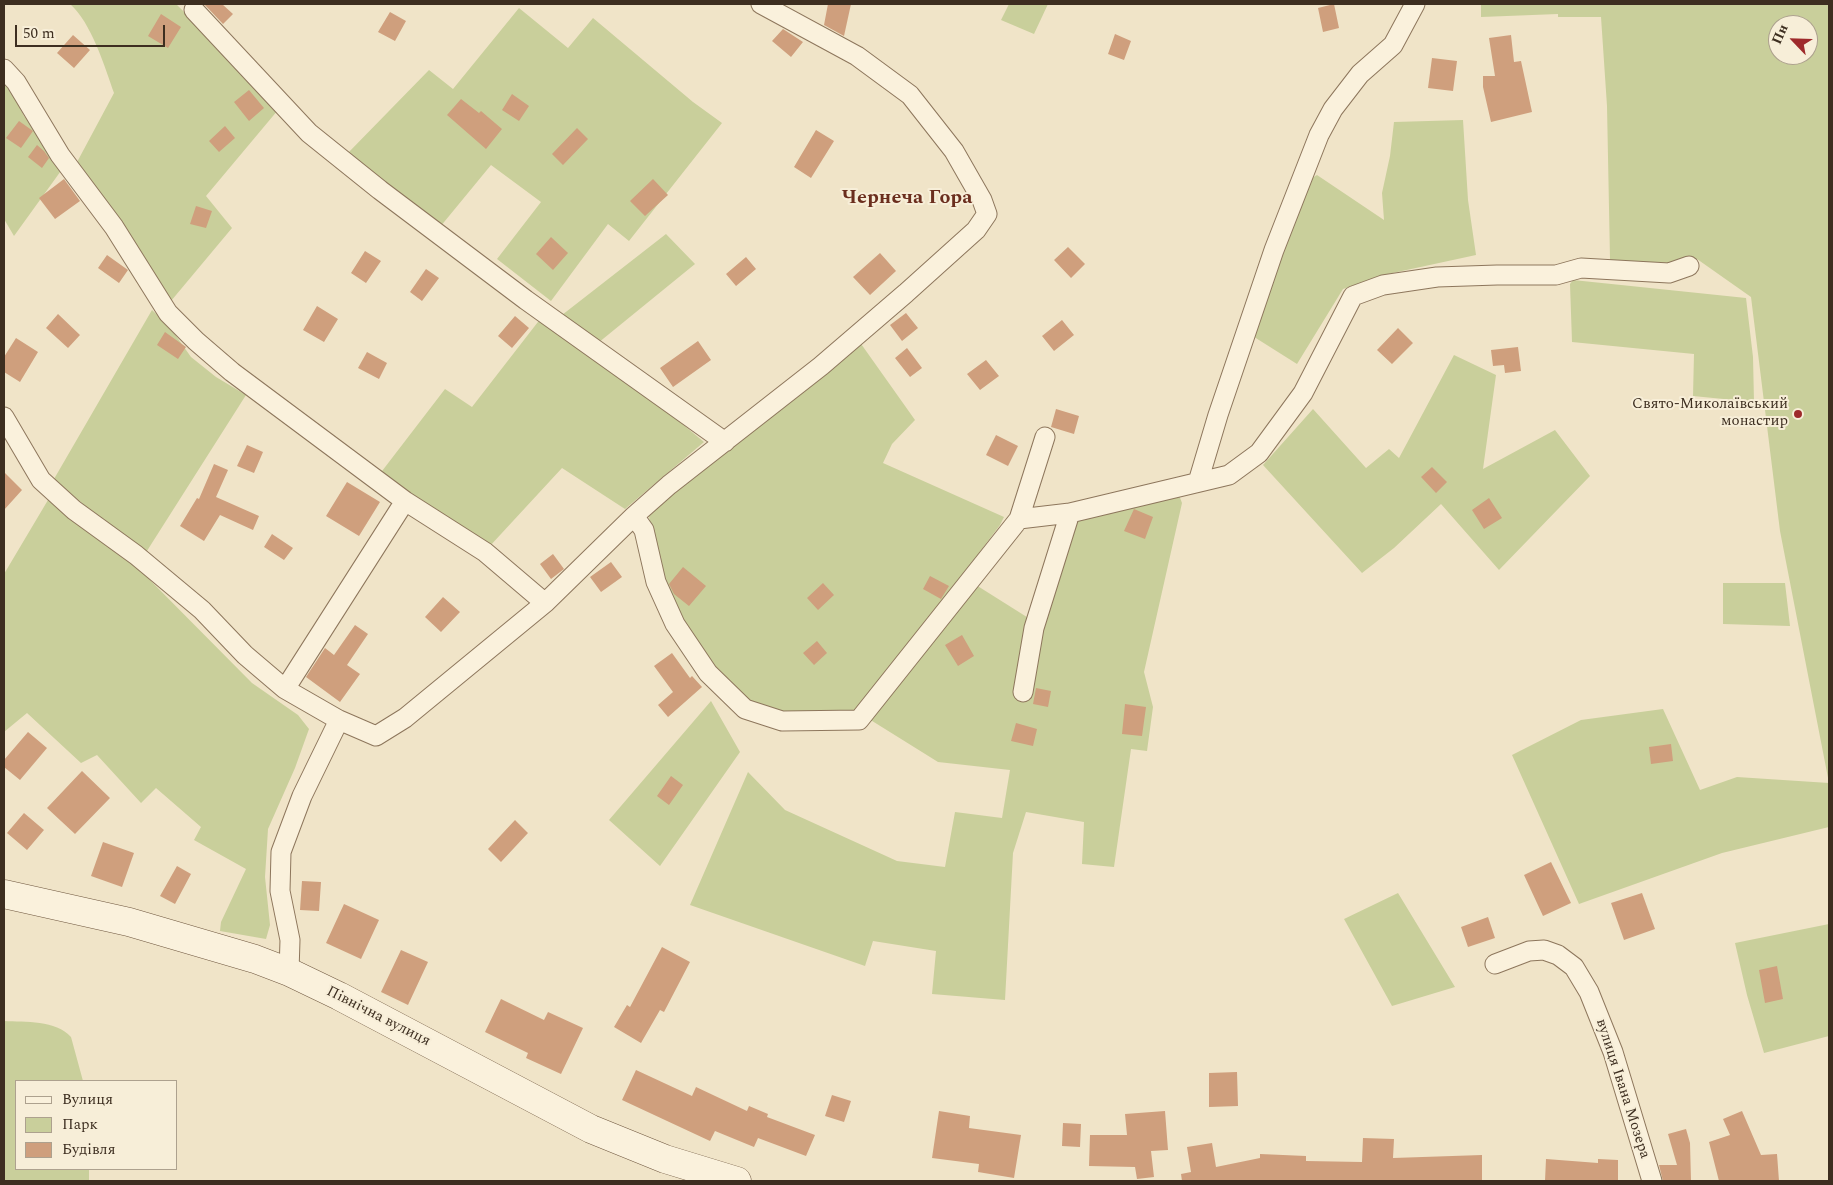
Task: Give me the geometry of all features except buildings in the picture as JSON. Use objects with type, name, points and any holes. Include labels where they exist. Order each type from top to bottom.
[{"type":"street","points":[[4,417],[41,480],[74,510],[136,555],[202,610],[245,655],[285,690],[338,720],[376,736],[405,718],[545,603],[634,516],[669,485],[821,366],[976,230],[987,214],[982,200],[954,151],[910,95],[857,56],[761,4]]},
{"type":"street","points":[[1198,482],[1218,415],[1274,250],[1319,135],[1332,109],[1360,74],[1393,45],[1415,4]]},
{"type":"street","points":[[194,10],[309,133],[380,190],[519,294],[725,442]]},
{"type":"street","points":[[4,69],[16,82],[60,156],[114,227],[168,313],[196,342],[232,372],[405,500],[485,552],[545,603]]},
{"type":"street","points":[[1020,519],[1070,513],[1229,475],[1259,454],[1304,394],[1353,296],[1383,285],[1437,277],[1556,275],[1581,268],[1669,273],[1689,266]]},
{"type":"street","points":[[634,516],[644,530],[656,582],[675,624],[708,673],[745,709],[782,721],[858,720],[1020,519],[1045,437]]},
{"type":"street","points":[[285,690],[405,500]]},
{"type":"street","points":[[1024,692],[1034,628],[1070,513]]},
{"type":"street","points":[[289,972],[290,940],[280,891],[281,852],[302,796],[338,720]]},
{"type":"street","name":"Північна вулиця","points":[[4,894],[129,922],[289,972],[339,996],[591,1129],[665,1159],[737,1181]]},
{"type":"street","name":"вулиця Івана Мозера","points":[[1495,964],[1529,951],[1544,950],[1558,955],[1574,967],[1589,992],[1613,1052],[1652,1181]]},
{"type":"green space","points":[[70,4],[176,4],[224,51],[278,110],[206,196],[232,228],[171,301],[76,164],[114,93],[91,33],[78,12]]},
{"type":"green space","points":[[1009,4],[1048,4],[1034,34],[1001,20]]},
{"type":"green space","name":"Свято-Миколаївський монастир","points":[[1481,4],[1829,4],[1829,783],[1780,531],[1751,297],[1697,259],[1689,266],[1614,270],[1610,259],[1607,106],[1601,17],[1558,17],[1558,14],[1481,17]]},
{"type":"green space","points":[[519,8],[568,48],[593,18],[693,102],[722,123],[629,241],[608,224],[551,301],[497,259],[541,202],[491,165],[440,227],[347,154],[429,70],[453,89]]},
{"type":"green space","points":[[4,83],[24,116],[63,168],[14,236],[4,219]]},
{"type":"green space","points":[[1463,120],[1468,200],[1476,255],[1388,274],[1343,289],[1297,364],[1251,335],[1312,178],[1317,175],[1384,220],[1382,193],[1390,156],[1394,122]]},
{"type":"green space","points":[[666,234],[695,264],[598,343],[562,315]]},
{"type":"green space","points":[[1573,280],[1746,298],[1753,357],[1754,402],[1693,396],[1694,354],[1572,342],[1570,284]]},
{"type":"green space","points":[[152,310],[169,326],[191,357],[216,377],[246,395],[145,554],[54,479]]},
{"type":"green space","points":[[541,318],[663,408],[704,442],[625,509],[562,468],[489,547],[379,475],[445,389],[472,407]]},
{"type":"green space","points":[[859,341],[915,420],[892,444],[883,463],[1004,517],[1000,525],[904,653],[853,712],[784,714],[749,702],[713,669],[673,606],[651,532],[649,516],[655,508],[708,467]]},
{"type":"green space","points":[[1454,355],[1496,375],[1483,469],[1555,430],[1590,476],[1499,570],[1441,504],[1394,548],[1362,573],[1263,465],[1313,409],[1366,468],[1389,449],[1399,458]]},
{"type":"green space","points":[[1179,495],[1182,503],[1144,672],[1153,707],[1147,751],[1131,749],[1114,867],[1082,864],[1084,822],[1026,812],[1013,853],[1005,1000],[932,994],[936,951],[873,941],[865,966],[690,905],[748,772],[785,810],[897,861],[945,867],[955,812],[1002,818],[1010,770],[938,762],[869,719],[976,585],[1030,619],[1038,634],[1074,521]]},
{"type":"green space","points":[[48,500],[141,571],[252,683],[298,715],[309,729],[295,768],[268,829],[265,877],[270,925],[266,939],[220,931],[221,922],[246,869],[194,840],[201,827],[156,788],[141,803],[97,755],[81,763],[27,713],[4,732],[4,574]]},
{"type":"green space","points":[[1723,583],[1785,583],[1790,626],[1723,624]]},
{"type":"green space","points":[[711,701],[740,752],[660,866],[609,820]]},
{"type":"green space","points":[[1663,709],[1700,790],[1737,777],[1829,783],[1829,827],[1722,853],[1579,904],[1512,755],[1581,720]]},
{"type":"green space","points":[[1398,893],[1455,987],[1392,1006],[1344,919]]},
{"type":"green space","points":[[1829,924],[1829,1036],[1764,1053],[1747,995],[1735,943]]},
{"type":"green space","points":[[4,1021],[40,1023],[57,1027],[71,1037],[83,1080],[15,1080],[15,1170],[89,1170],[89,1181],[4,1181]]},
{"type":"place","name":"Свято-Миколаївський монастир","points":[[1798,414]]},
{"type":"district","name":"Чернеча Гора","points":[[907,199]]}]
